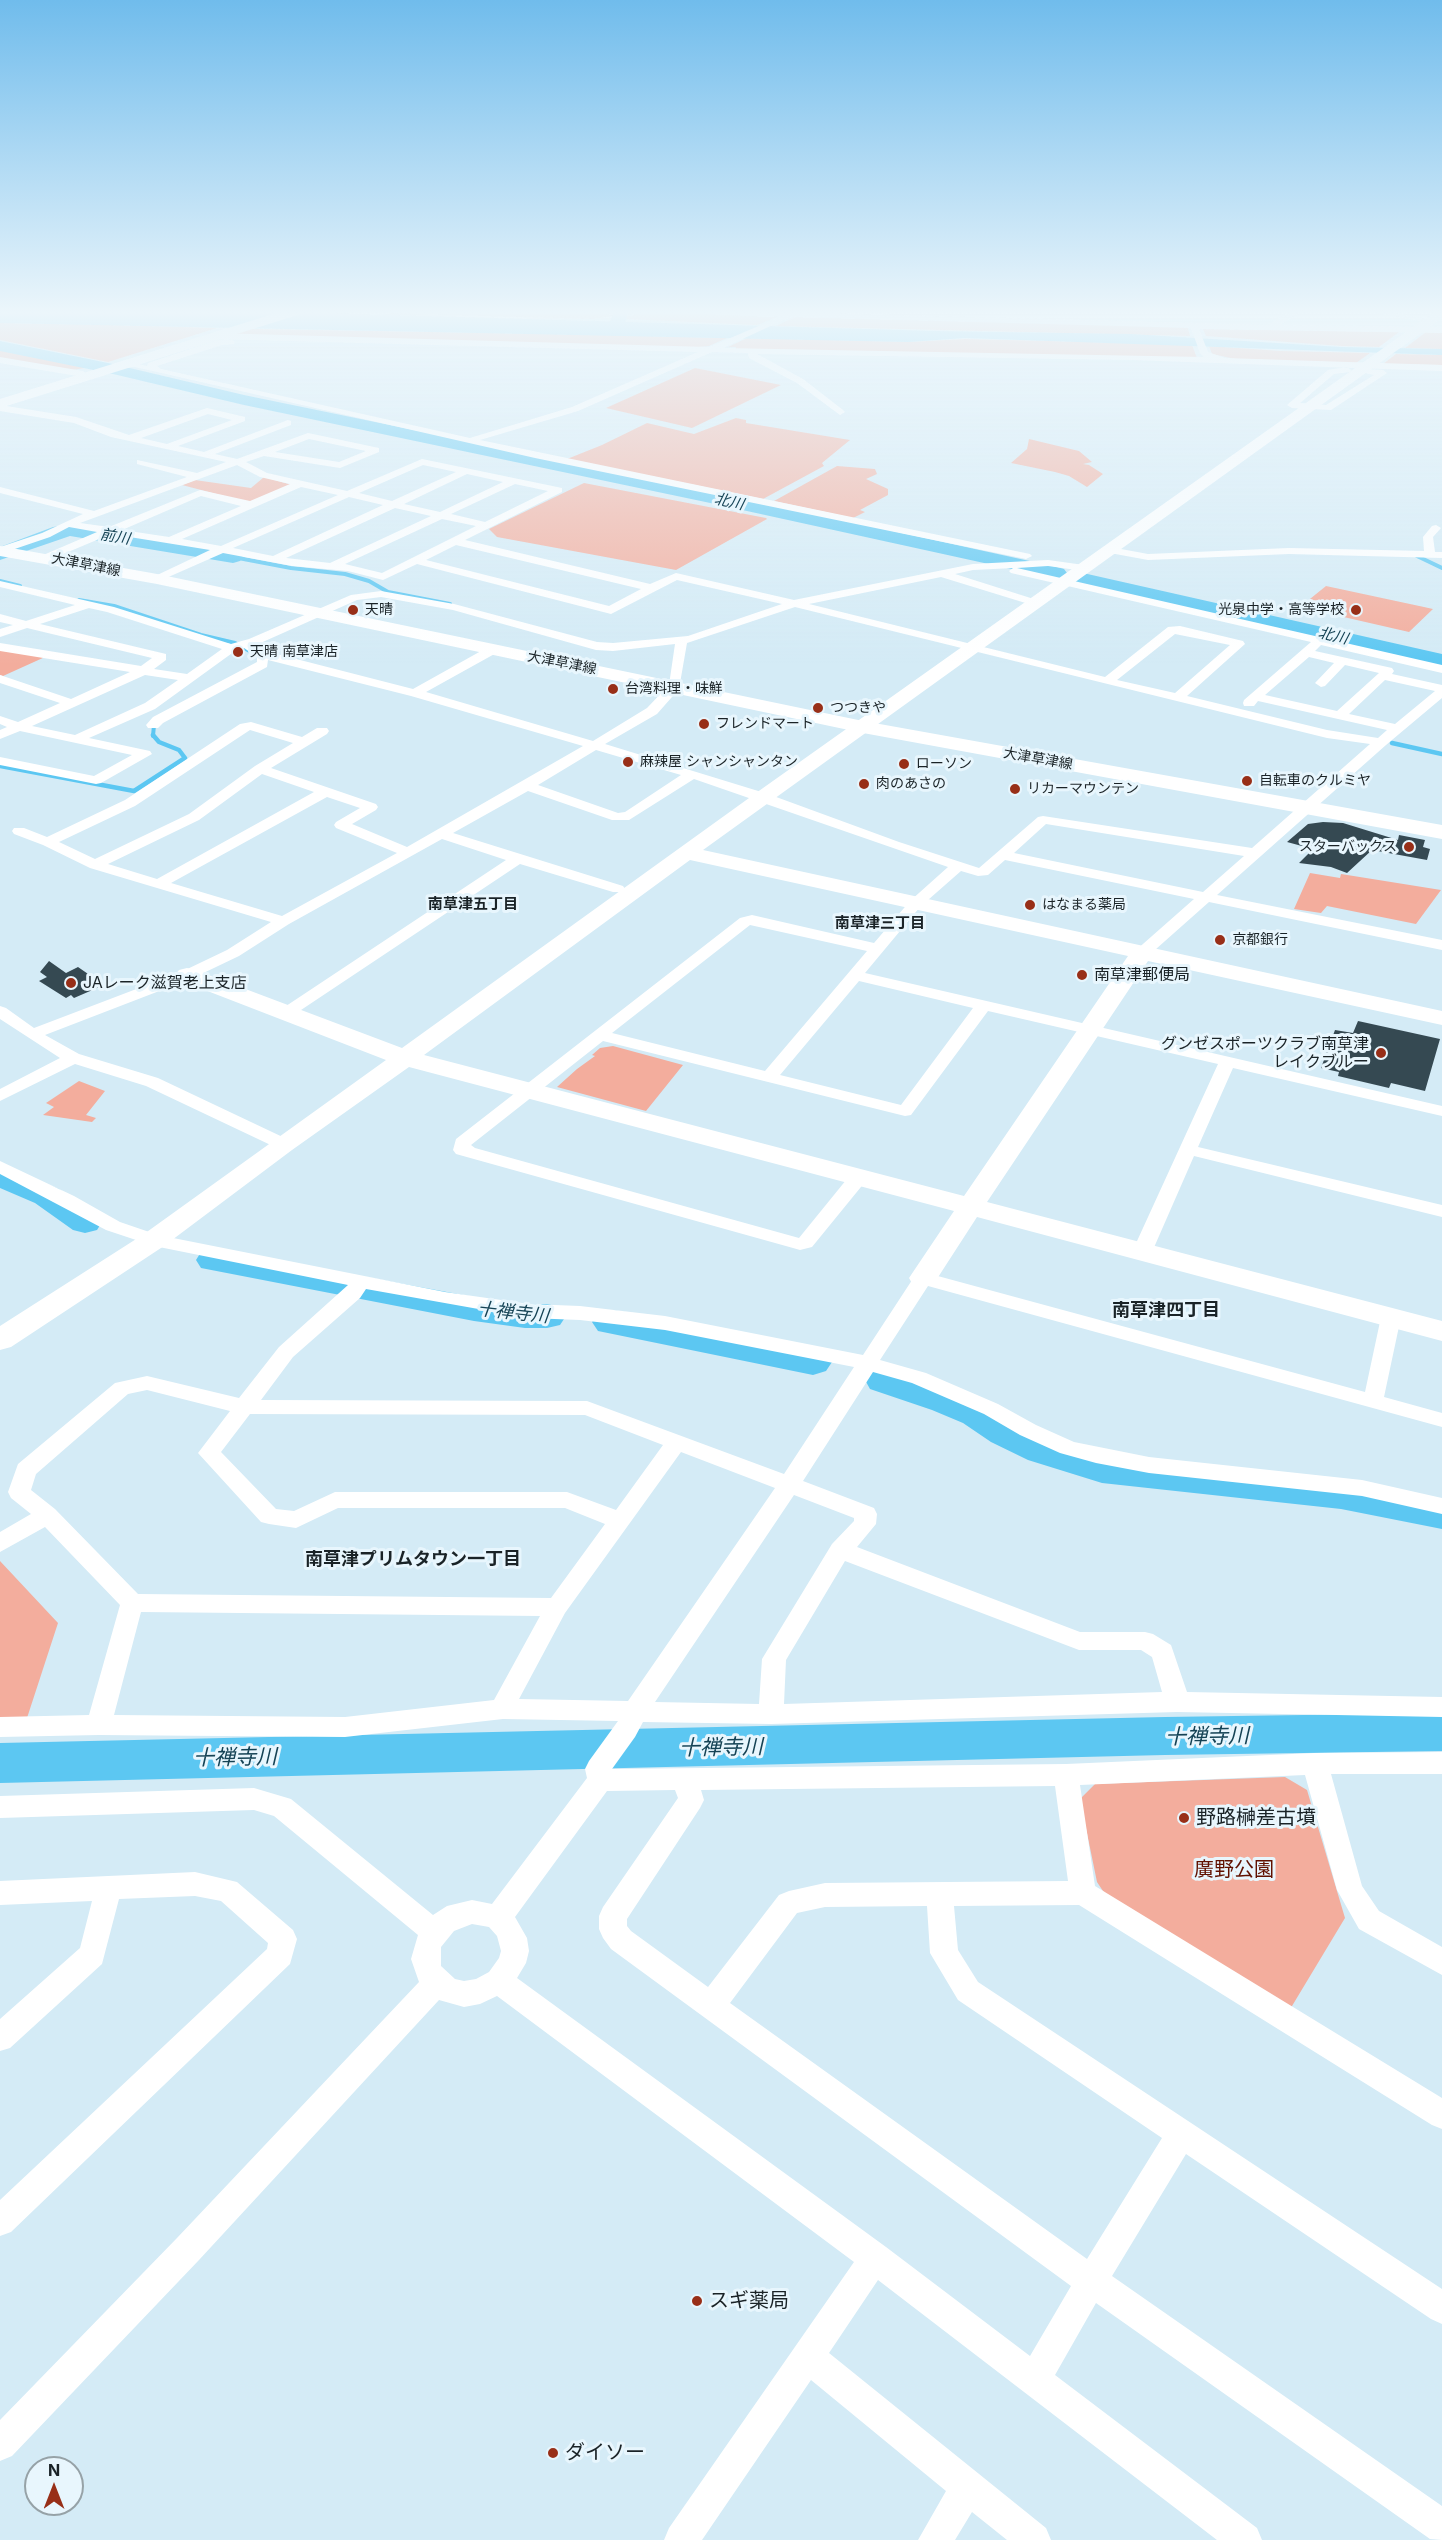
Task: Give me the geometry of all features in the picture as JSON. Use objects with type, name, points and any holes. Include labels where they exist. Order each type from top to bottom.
[{"type":"main road","name":"大津草津線","points":[[0,551],[157,579],[862,726],[1442,832]]},
{"type":"street","points":[[97,429],[108,433],[238,462],[264,474],[489,526]]},
{"type":"street","points":[[131,438],[158,429]]},
{"type":"street","points":[[169,446],[215,429]]},
{"type":"street","points":[[206,454],[273,429]]},
{"type":"street","points":[[423,429],[535,454],[1036,558],[1074,576]]},
{"type":"street","points":[[473,439],[512,429]]},
{"type":"street","points":[[0,1341],[154,1240],[283,1144],[862,726],[1279,429]]},
{"type":"street","points":[[0,551],[46,535],[67,524],[308,436],[376,450],[340,465],[265,453]]},
{"type":"street","points":[[141,462],[196,476]]},
{"type":"street","points":[[101,534],[170,541],[222,549],[273,560],[348,568],[383,577],[558,490],[422,462],[346,494],[222,549],[157,579]]},
{"type":"street","points":[[273,560],[466,471]]},
{"type":"street","points":[[67,524],[101,534],[205,557],[293,574],[313,575],[513,481]]},
{"type":"street","points":[[170,541],[301,483]]},
{"type":"street","points":[[0,490],[94,514]]},
{"type":"street","points":[[45,558],[200,494],[252,505]]},
{"type":"street","points":[[1430,555],[1428,537],[1436,528]]},
{"type":"street","points":[[454,541],[651,588]]},
{"type":"street","points":[[1110,550],[1148,557],[1289,551],[1442,555]]},
{"type":"street","points":[[417,561],[611,610],[676,576],[796,603],[908,633],[1327,734],[1381,742]]},
{"type":"street","points":[[76,739],[150,706],[231,648],[246,644],[355,597],[392,595],[454,608],[596,646],[613,647],[681,641],[796,603],[940,573],[992,565],[1046,563]]},
{"type":"street","points":[[992,565],[1074,576],[1442,669]]},
{"type":"street","points":[[940,573],[1036,603]]},
{"type":"street","points":[[0,584],[119,612],[231,648]]},
{"type":"street","points":[[0,633],[88,605]]},
{"type":"street","points":[[0,618],[162,656],[143,671],[0,735]]},
{"type":"street","points":[[1108,681],[1172,630],[1239,644],[1177,698]]},
{"type":"street","points":[[1238,713],[1321,640]]},
{"type":"street","points":[[32,1034],[187,975],[234,953],[284,921],[527,786],[652,711],[675,686],[681,641]]},
{"type":"street","points":[[246,644],[249,648],[267,655],[415,693],[764,797],[894,845],[983,872],[1043,820],[1255,853]]},
{"type":"street","points":[[0,647],[189,678]]},
{"type":"street","points":[[415,693],[494,649]]},
{"type":"street","points":[[1306,653],[1388,671],[1340,716]]},
{"type":"street","points":[[153,725],[158,720],[263,664],[262,658],[267,655]]},
{"type":"street","points":[[1321,683],[1342,661]]},
{"type":"street","points":[[1383,676],[1442,691]]},
{"type":"street","points":[[0,679],[71,703]]},
{"type":"street","points":[[498,1918],[599,1774],[631,1720],[789,1485],[923,1278],[1141,954],[1305,808],[1442,691]]},
{"type":"street","points":[[1256,697],[1398,729]]},
{"type":"street","points":[[0,720],[19,727],[145,754],[96,780],[0,761]]},
{"type":"street","points":[[48,842],[130,802],[245,727],[251,726],[304,742]]},
{"type":"street","points":[[95,865],[194,817],[260,769],[322,731]]},
{"type":"street","points":[[260,769],[371,807],[342,826],[408,852]]},
{"type":"street","points":[[527,786],[617,817],[629,816],[691,775]]},
{"type":"street","points":[[158,884],[327,791]]},
{"type":"street","points":[[19,831],[48,842],[95,865],[284,921]]},
{"type":"street","points":[[439,833],[618,889]]},
{"type":"street","points":[[686,853],[1442,1018]]},
{"type":"street","points":[[1002,855],[1442,945]]},
{"type":"street","points":[[286,1012],[518,859]]},
{"type":"street","points":[[768,1078],[915,904],[958,865]]},
{"type":"street","points":[[858,1178],[805,1243],[800,1244],[462,1150],[462,1143],[745,921],[752,920],[877,948]]},
{"type":"street","points":[[187,975],[405,1058],[1442,1330]]},
{"type":"street","points":[[854,975],[1442,1110]]},
{"type":"street","points":[[599,1035],[905,1111],[983,1006]]},
{"type":"street","points":[[0,1011],[32,1034],[73,1058],[152,1082],[283,1144]]},
{"type":"street","points":[[0,1096],[73,1058]]},
{"type":"street","points":[[1142,1252],[1190,1150],[1228,1061]]},
{"type":"street","points":[[1190,1150],[1442,1211]]},
{"type":"street","points":[[0,1167],[113,1226],[154,1240],[361,1282],[529,1311],[580,1313],[665,1323],[867,1363],[920,1378],[991,1408],[1068,1448],[1096,1455],[1149,1466],[1362,1488],[1442,1506]]},
{"type":"street","points":[[923,1278],[1442,1420]]},
{"type":"street","points":[[361,1282],[353,1293],[286,1352],[209,1454],[269,1516],[296,1520],[335,1500],[567,1500],[619,1520]]},
{"type":"street","points":[[1372,1401],[1379,1379],[1391,1317]]},
{"type":"street","points":[[557,1606],[132,1603],[47,1515],[19,1492],[26,1470],[122,1388],[147,1383],[244,1407],[587,1408],[866,1514],[865,1524],[840,1550],[774,1659],[771,1714]]},
{"type":"street","points":[[503,1709],[508,1693],[557,1606],[677,1442]]},
{"type":"street","points":[[0,1543],[47,1515]]},
{"type":"street","points":[[840,1550],[1079,1641],[1144,1641],[1163,1652],[1177,1702]]},
{"type":"street","points":[[99,1725],[132,1603]]},
{"type":"street","points":[[0,1727],[99,1725],[345,1727],[503,1709],[631,1720],[1177,1702],[1442,1707]]},
{"type":"street","points":[[599,1774],[684,1778],[1066,1775],[1315,1764],[1442,1763]]},
{"type":"street","points":[[1315,1764],[1350,1890],[1369,1920],[1442,1962]]},
{"type":"street","points":[[1066,1775],[1083,1893]]},
{"type":"street","points":[[684,1778],[691,1800],[613,1916],[613,1929],[621,1940],[1091,2281],[1442,2527]]},
{"type":"street","points":[[0,1807],[254,1799],[282,1807],[434,1932]]},
{"type":"street","points":[[0,1893],[195,1884],[228,1890],[283,1940],[280,1955],[0,2221]]},
{"type":"street","points":[[0,2038],[92,1955],[108,1889]]},
{"type":"street","points":[[711,2006],[789,1903],[825,1895],[1083,1893],[1442,2115]]},
{"type":"street","points":[[940,1894],[944,1953],[968,1991],[1442,2308]]},
{"type":"street","points":[[465,1914],[485,1914],[498,1918],[513,1938],[515,1951],[512,1964],[499,1981],[480,1991],[464,1994],[449,1990],[437,1983],[428,1972],[425,1959],[427,1945],[434,1932],[444,1922],[465,1914]]},
{"type":"street","points":[[499,1981],[876,2258],[1245,2540]]},
{"type":"street","points":[[0,2444],[188,2249],[437,1983]]},
{"type":"street","points":[[1035,2379],[1091,2281],[1181,2134]]},
{"type":"street","points":[[681,2540],[876,2258]]},
{"type":"street","points":[[808,2357],[1034,2540]]},
{"type":"street","points":[[935,2540],[968,2487]]},
{"type":"green space","points":[[636,429],[671,429],[694,434],[708,429],[780,429],[850,440],[822,463],[824,466],[763,499],[567,459]]},
{"type":"green space","points":[[1029,439],[1079,451],[1092,462],[1083,464],[1103,474],[1087,487],[1069,476],[1011,463],[1027,449]]},
{"type":"green space","points":[[837,466],[875,469],[877,474],[866,479],[888,489],[888,495],[860,510],[865,512],[853,518],[774,501]]},
{"type":"green space","points":[[264,477],[292,485],[247,502],[182,485],[195,480],[251,488]]},
{"type":"green space","points":[[584,483],[767,519],[676,570],[497,537],[489,529]]},
{"type":"green space","points":[[1326,586],[1433,609],[1409,632],[1300,607]]},
{"type":"green space","points":[[0,649],[45,657],[3,676],[0,675]]},
{"type":"green space","points":[[1310,873],[1340,878],[1341,874],[1441,890],[1416,924],[1327,906],[1321,913],[1294,909]]},
{"type":"green space","points":[[613,1046],[683,1065],[646,1111],[557,1087],[595,1056],[592,1055],[600,1048]]},
{"type":"green space","points":[[79,1081],[105,1091],[86,1115],[96,1118],[92,1122],[43,1115],[54,1107],[46,1103]]},
{"type":"green space","points":[[0,1561],[58,1623],[27,1718],[0,1718]]},
{"type":"green space","name":"廣野公園","points":[[1285,1777],[1307,1790],[1345,1918],[1289,2011],[1109,1900],[1097,1882],[1080,1799],[1095,1784]]},
{"type":"building","points":[[1343,823],[1398,840],[1399,835],[1425,840],[1423,847],[1430,849],[1427,860],[1372,850],[1347,873],[1331,867],[1299,863],[1313,849],[1287,842],[1308,824]]},
{"type":"building","name":"JAレーク滋賀老上支店","points":[[49,961],[66,973],[78,967],[104,985],[74,998],[71,995],[66,998],[39,981],[47,977],[40,972]]},
{"type":"building","name":"グンゼスポーツクラブ南草津 レイクブルー","points":[[1358,1021],[1440,1039],[1425,1091],[1391,1083],[1389,1088],[1338,1076],[1339,1072],[1321,1068],[1335,1030],[1353,1033]]},
{"type":"waterway","name":"北川","points":[[381,429],[715,498],[1057,573]]},
{"type":"waterway","name":"前川","points":[[0,554],[60,531],[70,530],[233,557]]},
{"type":"waterway","points":[[1417,556],[1442,568]]},
{"type":"waterway","points":[[233,557],[291,568],[345,574],[369,581],[388,592],[450,604]]},
{"type":"waterway","name":"北川","points":[[1083,579],[1442,661]]},
{"type":"waterway","points":[[0,581],[20,586]]},
{"type":"waterway","points":[[79,600],[114,606],[201,635],[235,643],[255,654]]},
{"type":"waterway","points":[[153,735],[154,725]]},
{"type":"waterway","points":[[0,766],[134,791],[185,758],[179,750],[159,742],[153,735]]},
{"type":"waterway","points":[[1392,743],[1442,754]]},
{"type":"waterway","name":"十禅寺川","points":[[0,1175],[47,1196],[85,1222]]},
{"type":"waterway","name":"十禅寺川","points":[[214,1260],[474,1309],[525,1316],[547,1316]]},
{"type":"waterway","name":"十禅寺川","points":[[611,1322],[654,1328],[813,1362]]},
{"type":"waterway","name":"十禅寺川","points":[[884,1380],[946,1400],[977,1413],[1005,1432],[1042,1450],[1102,1468],[1341,1494],[1442,1514]]},
{"type":"waterway","name":"十禅寺川","points":[[0,1763],[1165,1736],[1442,1732]]},
{"type":"place","name":"天晴","points":[[353,610]]},
{"type":"place","name":"光泉中学・高等学校","points":[[1356,610]]},
{"type":"place","name":"天晴 南草津店","points":[[238,652]]},
{"type":"place","name":"台湾料理・味鮮","points":[[613,689]]},
{"type":"place","name":"つつきや","points":[[818,708]]},
{"type":"place","name":"フレンドマート","points":[[704,724]]},
{"type":"place","name":"麻辣屋 シャンシャンタン","points":[[628,762]]},
{"type":"place","name":"ローソン","points":[[904,764]]},
{"type":"place","name":"自転車のクルミヤ","points":[[1247,781]]},
{"type":"place","name":"肉のあさの","points":[[864,784]]},
{"type":"place","name":"リカーマウンテン","points":[[1015,789]]},
{"type":"place","name":"スターバックス","points":[[1409,847]]},
{"type":"place","name":"はなまる薬局","points":[[1030,905]]},
{"type":"place","name":"京都銀行","points":[[1220,940]]},
{"type":"place","name":"南草津郵便局","points":[[1082,975]]},
{"type":"place","name":"JAレーク滋賀老上支店","points":[[71,983]]},
{"type":"place","name":"グンゼスポーツクラブ南草津 レイクブルー","points":[[1381,1053]]},
{"type":"place","name":"野路榊差古墳","points":[[1184,1818]]},
{"type":"place","name":"スギ薬局","points":[[697,2301]]},
{"type":"place","name":"ダイソー","points":[[553,2453]]},
{"type":"district","name":"南草津五丁目","points":[[473,904]]},
{"type":"district","name":"南草津三丁目","points":[[880,923]]},
{"type":"district","name":"南草津四丁目","points":[[1166,1311]]},
{"type":"district","name":"南草津プリムタウン一丁目","points":[[413,1560]]}]
